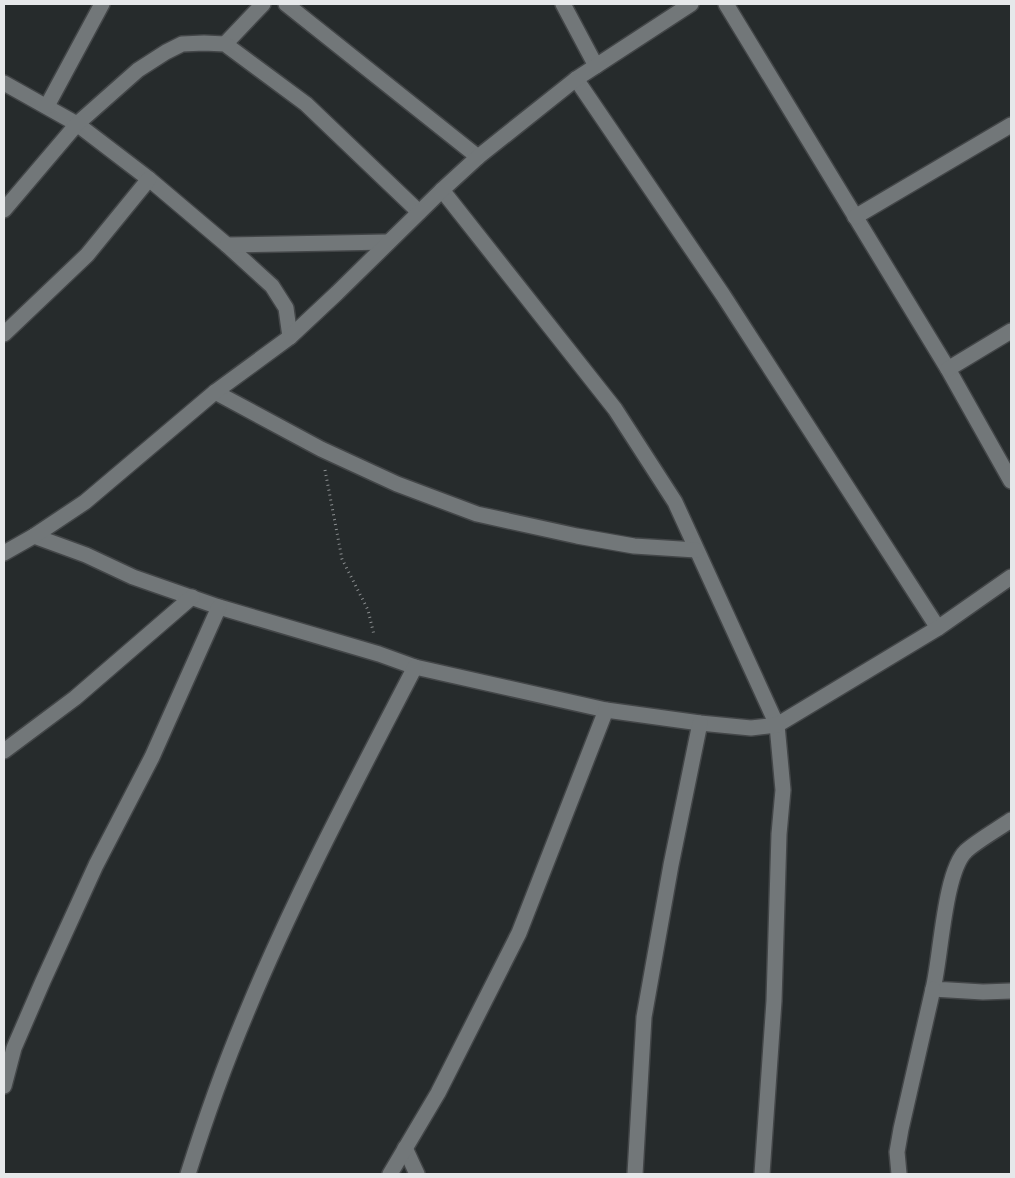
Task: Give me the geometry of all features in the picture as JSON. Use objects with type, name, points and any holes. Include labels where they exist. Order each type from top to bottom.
[{"type":"street","points":[[47,106],[102,4]]},
{"type":"street","points":[[225,44],[263,4]]},
{"type":"street","points":[[286,4],[478,157]]},
{"type":"street","points":[[563,4],[596,66]]},
{"type":"street","points":[[4,552],[34,536],[85,502],[216,392],[290,337],[478,157],[576,79],[691,4]]},
{"type":"street","points":[[726,4],[948,369],[1011,480]]},
{"type":"street","points":[[4,210],[77,124],[138,70],[182,44],[204,42],[225,44],[306,104],[419,212]]},
{"type":"street","points":[[576,79],[723,295],[938,628]]},
{"type":"street","points":[[4,83],[77,124],[149,179],[227,245],[272,286],[286,308],[290,337]]},
{"type":"street","points":[[855,217],[1011,125]]},
{"type":"street","points":[[4,334],[87,254],[149,179]]},
{"type":"street","points":[[442,190],[615,409],[675,502],[777,725],[783,790],[774,1001],[762,1174]]},
{"type":"street","points":[[227,245],[388,242]]},
{"type":"street","points":[[948,369],[1011,332]]},
{"type":"street","points":[[216,392],[320,449],[397,484],[477,514],[577,536],[634,546],[696,550]]},
{"type":"street","points":[[34,536],[86,555],[134,577],[219,607],[379,654],[416,667],[606,710],[751,728],[777,725],[938,628],[1011,577]]},
{"type":"street","points":[[4,751],[75,698],[192,597]]},
{"type":"street","points":[[4,1086],[14,1048],[56,954],[96,865],[152,758],[219,607]]},
{"type":"street","points":[[188,1174],[202,1130],[246,1014],[310,873],[416,667]]},
{"type":"street","points":[[390,1174],[438,1093],[520,933],[606,710]]},
{"type":"street","points":[[635,1174],[644,1016],[671,865],[700,723]]},
{"type":"street","points":[[899,1174],[897,1152],[901,1129],[936,976],[940,936],[955,870],[966,852],[1011,820]]},
{"type":"street","points":[[933,989],[983,992],[1011,991]]},
{"type":"street","points":[[405,1148],[417,1174]]},
{"type":"path","points":[[320,449],[342,559],[368,610],[379,654]]}]
